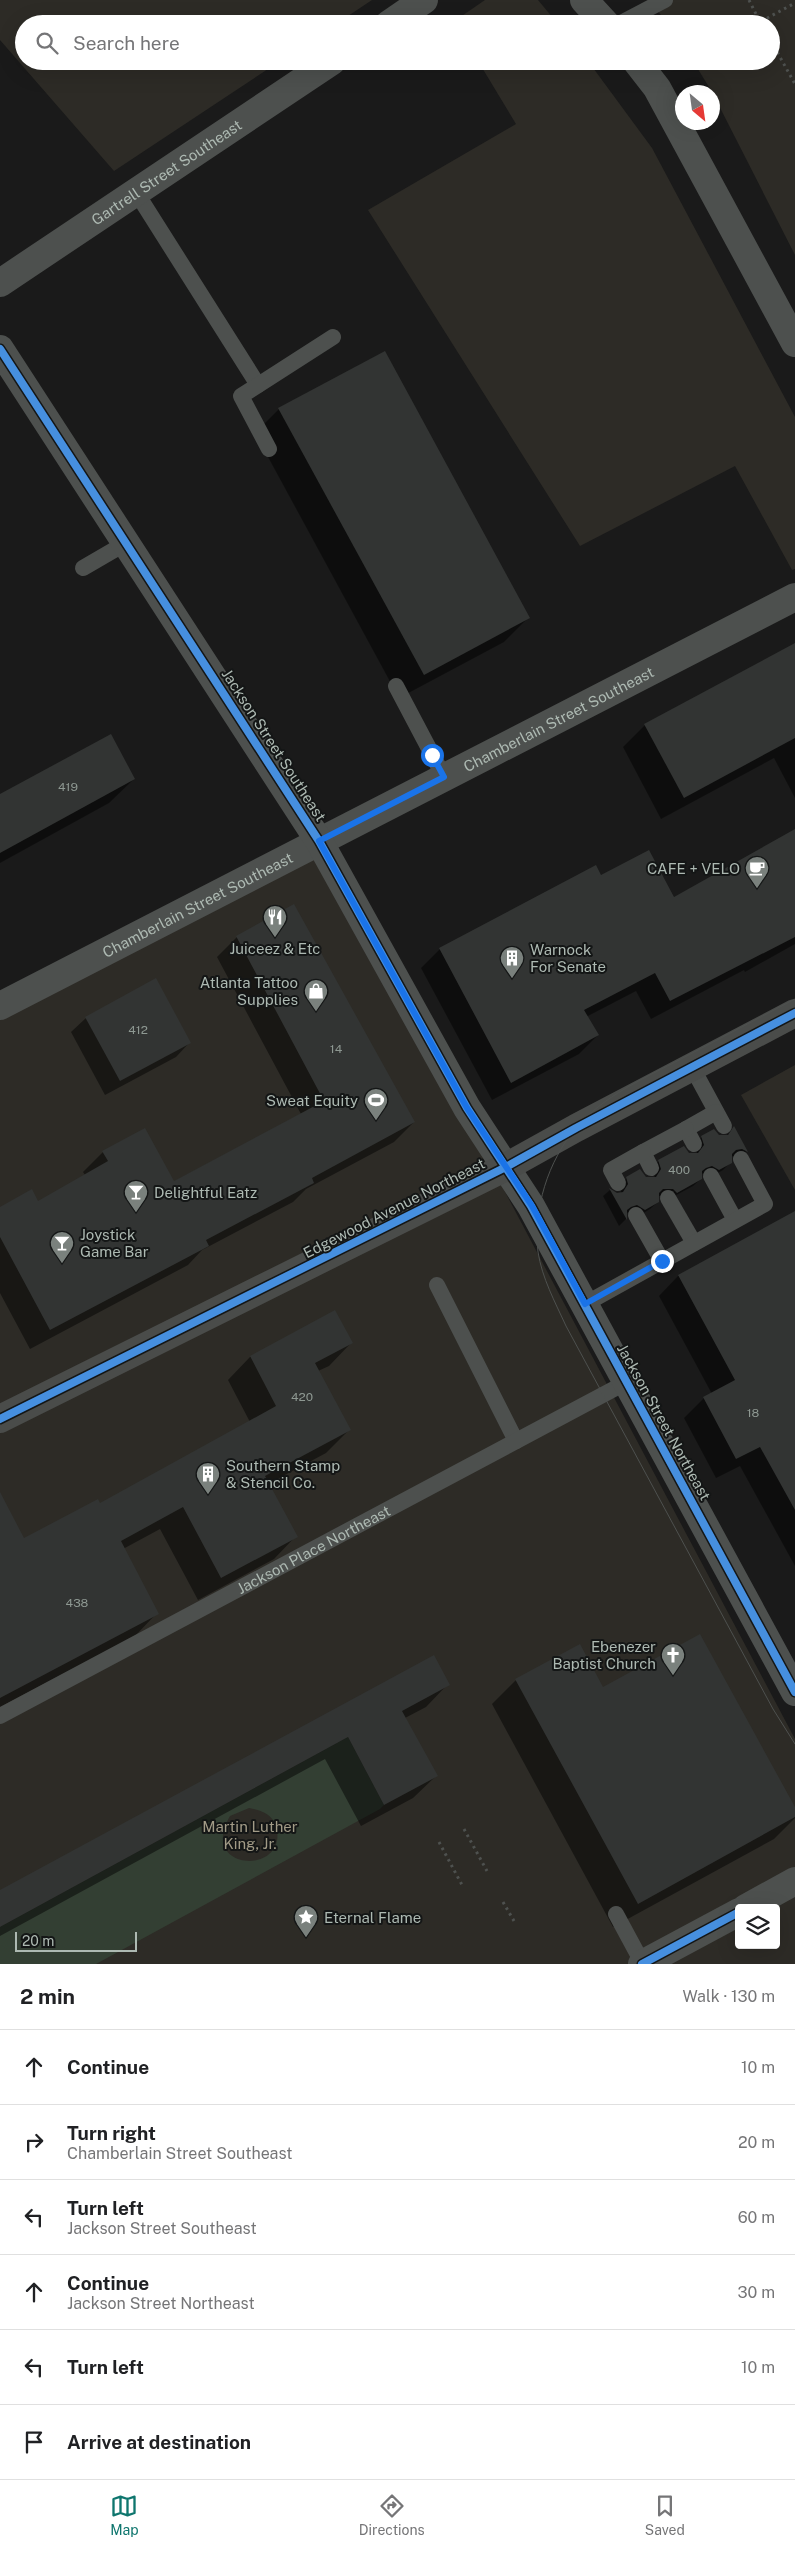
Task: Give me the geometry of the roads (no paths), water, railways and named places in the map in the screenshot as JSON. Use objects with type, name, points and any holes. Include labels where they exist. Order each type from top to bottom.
[{"type":"main road","name":"Edgewood Avenue Northeast","points":[[0,1420],[506,1168],[795,1013]]},
{"type":"street","points":[[402,15],[424,0]]},
{"type":"street","points":[[584,0],[598,15]]},
{"type":"street","name":"Gartrell Street Southeast","points":[[0,283],[319,70]]},
{"type":"street","points":[[643,70],[657,88],[795,343]]},
{"type":"street","name":"Jackson Street Southeast","points":[[0,349],[319,841],[462,1099],[506,1168]]},
{"type":"street","name":"Chamberlain Street Southeast","points":[[0,1006],[795,597]]},
{"type":"street","name":"Jackson Street Northeast","points":[[506,1168],[532,1206],[795,1692]]},
{"type":"street","points":[[753,1904],[795,1881]]},
{"type":"street","points":[[643,1964],[735,1914]]},
{"type":"lane","points":[[636,15],[665,0]]},
{"type":"lane","points":[[136,192],[258,385]]},
{"type":"lane","points":[[269,448],[241,396],[333,337]]},
{"type":"lane","points":[[83,568],[126,542]]},
{"type":"lane","points":[[396,686],[444,777]]},
{"type":"lane","points":[[618,1183],[611,1170],[686,1129],[720,1119],[692,1067]]},
{"type":"lane","points":[[686,1129],[694,1144]]},
{"type":"lane","points":[[642,1152],[651,1168]]},
{"type":"lane","points":[[585,1304],[765,1204],[742,1159]]},
{"type":"lane","points":[[711,1176],[735,1220]]},
{"type":"lane","points":[[668,1198],[694,1243]]},
{"type":"lane","points":[[636,1215],[662,1261]]},
{"type":"lane","points":[[437,1284],[516,1441]]},
{"type":"lane","name":"Jackson Place Northeast","points":[[0,1716],[627,1382]]},
{"type":"lane","points":[[616,1914],[643,1964]]},
{"type":"tram line","points":[[795,999],[639,1081],[612,1097],[587,1117],[566,1141],[550,1170],[540,1203],[537,1236],[538,1252],[549,1290],[566,1326],[773,1709],[795,1744]]},
{"type":"place","name":"CAFE + VELO","points":[[757,889]]},
{"type":"place","name":"Juiceez & Etc","points":[[275,938]]},
{"type":"place","name":"Warnock For Senate","points":[[512,979]]},
{"type":"place","name":"Atlanta Tattoo Supplies","points":[[316,1012]]},
{"type":"place","name":"Sweat Equity","points":[[376,1121]]},
{"type":"place","name":"Delightful Eatz","points":[[136,1213]]},
{"type":"place","name":"Joystick Game Bar","points":[[62,1264]]},
{"type":"place","name":"Southern Stamp & Stencil Co.","points":[[208,1495]]},
{"type":"place","name":"Ebenezer Baptist Church","points":[[673,1676]]},
{"type":"place","name":"Eternal Flame","points":[[306,1938]]},
{"type":"park label","name":"Martin Luther King, Jr.","points":[[250,1834]]}]
